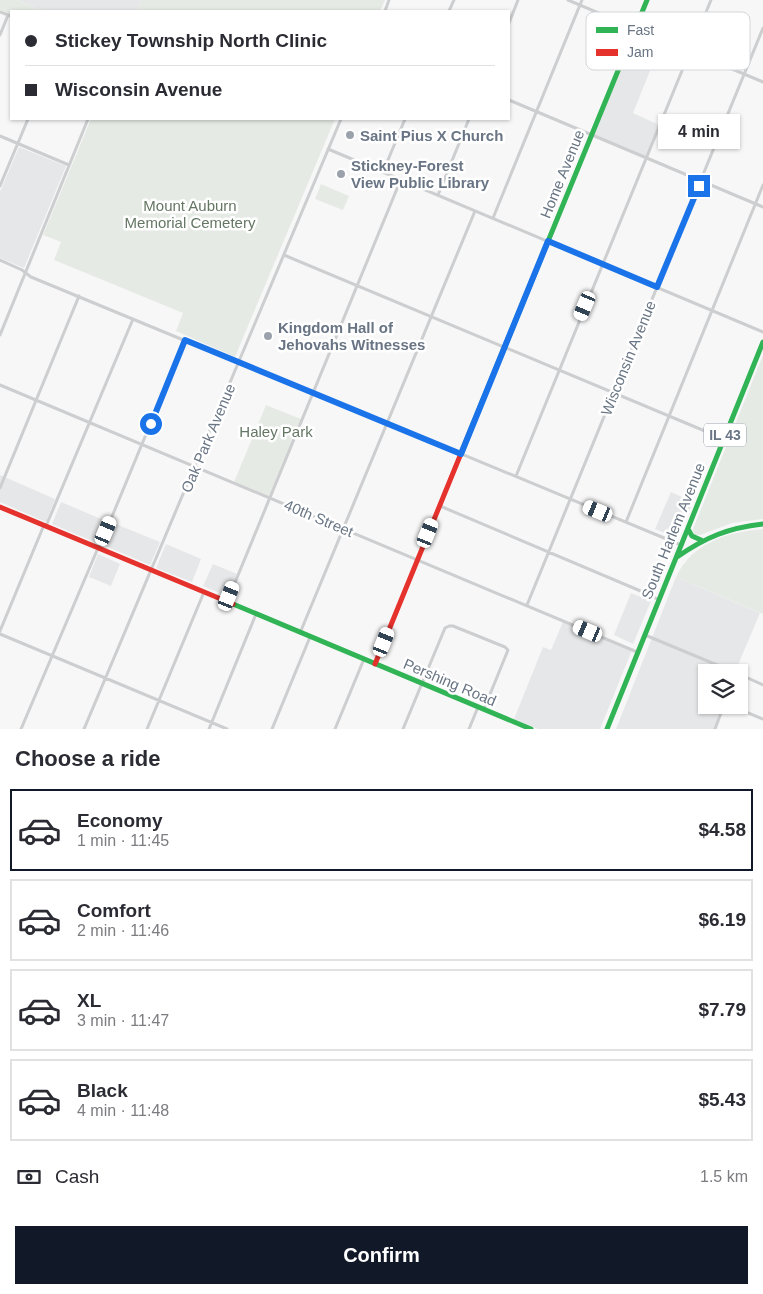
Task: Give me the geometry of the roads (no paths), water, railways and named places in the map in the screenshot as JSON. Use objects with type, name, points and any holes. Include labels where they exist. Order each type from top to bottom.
[{"type":"main road","name":"Home Avenue","points":[[642,12],[647,0]]},
{"type":"main road","name":"Home Avenue","points":[[375,664],[618,70]]},
{"type":"main road","name":"South Harlem Avenue","points":[[607,729],[763,342]]},
{"type":"main road","name":"Pershing Road","points":[[0,507],[531,729]]},
{"type":"main road","points":[[676,558],[701,540],[718,532],[763,524]]},
{"type":"main road","points":[[688,529],[692,536],[701,540]]},
{"type":"street","points":[[510,20],[518,0]]},
{"type":"street","points":[[568,0],[597,12]]},
{"type":"street","points":[[493,218],[582,0]]},
{"type":"street","points":[[706,12],[711,0]]},
{"type":"street","points":[[0,12],[10,16],[0,35]]},
{"type":"street","name":"Wisconsin Avenue","points":[[750,59],[763,28]]},
{"type":"street","points":[[516,476],[682,70]]},
{"type":"street","points":[[735,70],[763,82]]},
{"type":"street","name":"Wisconsin Avenue","points":[[527,605],[746,70]]},
{"type":"street","points":[[510,100],[763,207]]},
{"type":"street","points":[[0,186],[28,120]]},
{"type":"street","points":[[0,335],[88,120]]},
{"type":"street","name":"Oak Park Avenue","points":[[84,729],[341,120]]},
{"type":"street","points":[[383,172],[405,120]]},
{"type":"street","points":[[438,195],[470,120]]},
{"type":"street","points":[[0,136],[69,165]]},
{"type":"street","points":[[328,149],[763,332]]},
{"type":"street","points":[[227,602],[401,179]]},
{"type":"street","points":[[626,522],[763,185]]},
{"type":"street","points":[[300,632],[475,210]]},
{"type":"street","points":[[284,255],[724,439]]},
{"type":"street","points":[[0,260],[30,276],[681,545]]},
{"type":"street","points":[[0,488],[79,296]]},
{"type":"street","points":[[133,319],[0,632],[52,656],[227,729]]},
{"type":"street","points":[[22,729],[185,340]]},
{"type":"street","name":"40th Street","points":[[0,384],[638,652]]},
{"type":"street","points":[[439,506],[659,598]]},
{"type":"street","points":[[147,729],[204,592]]},
{"type":"street","points":[[209,729],[256,614]]},
{"type":"street","points":[[403,729],[445,628],[449,626],[505,647],[508,650],[469,729]]},
{"type":"street","points":[[644,634],[715,664]]},
{"type":"street","points":[[272,729],[310,637]]},
{"type":"street","points":[[336,729],[364,659]]},
{"type":"street","points":[[748,678],[763,684]]},
{"type":"street","points":[[748,713],[763,719]]},
{"type":"street","points":[[714,729],[720,714]]},
{"type":"place","name":"Saint Pius X Church","points":[[350,135]]},
{"type":"place","name":"Stickney-Forest View Public Library","points":[[341,174]]},
{"type":"place","name":"Kingdom Hall of Jehovahs Witnesses","points":[[268,336]]},
{"type":"park label","name":"Mount Auburn Memorial Cemetery","points":[[190,214]]},
{"type":"park label","name":"Haley Park","points":[[276,431]]}]
